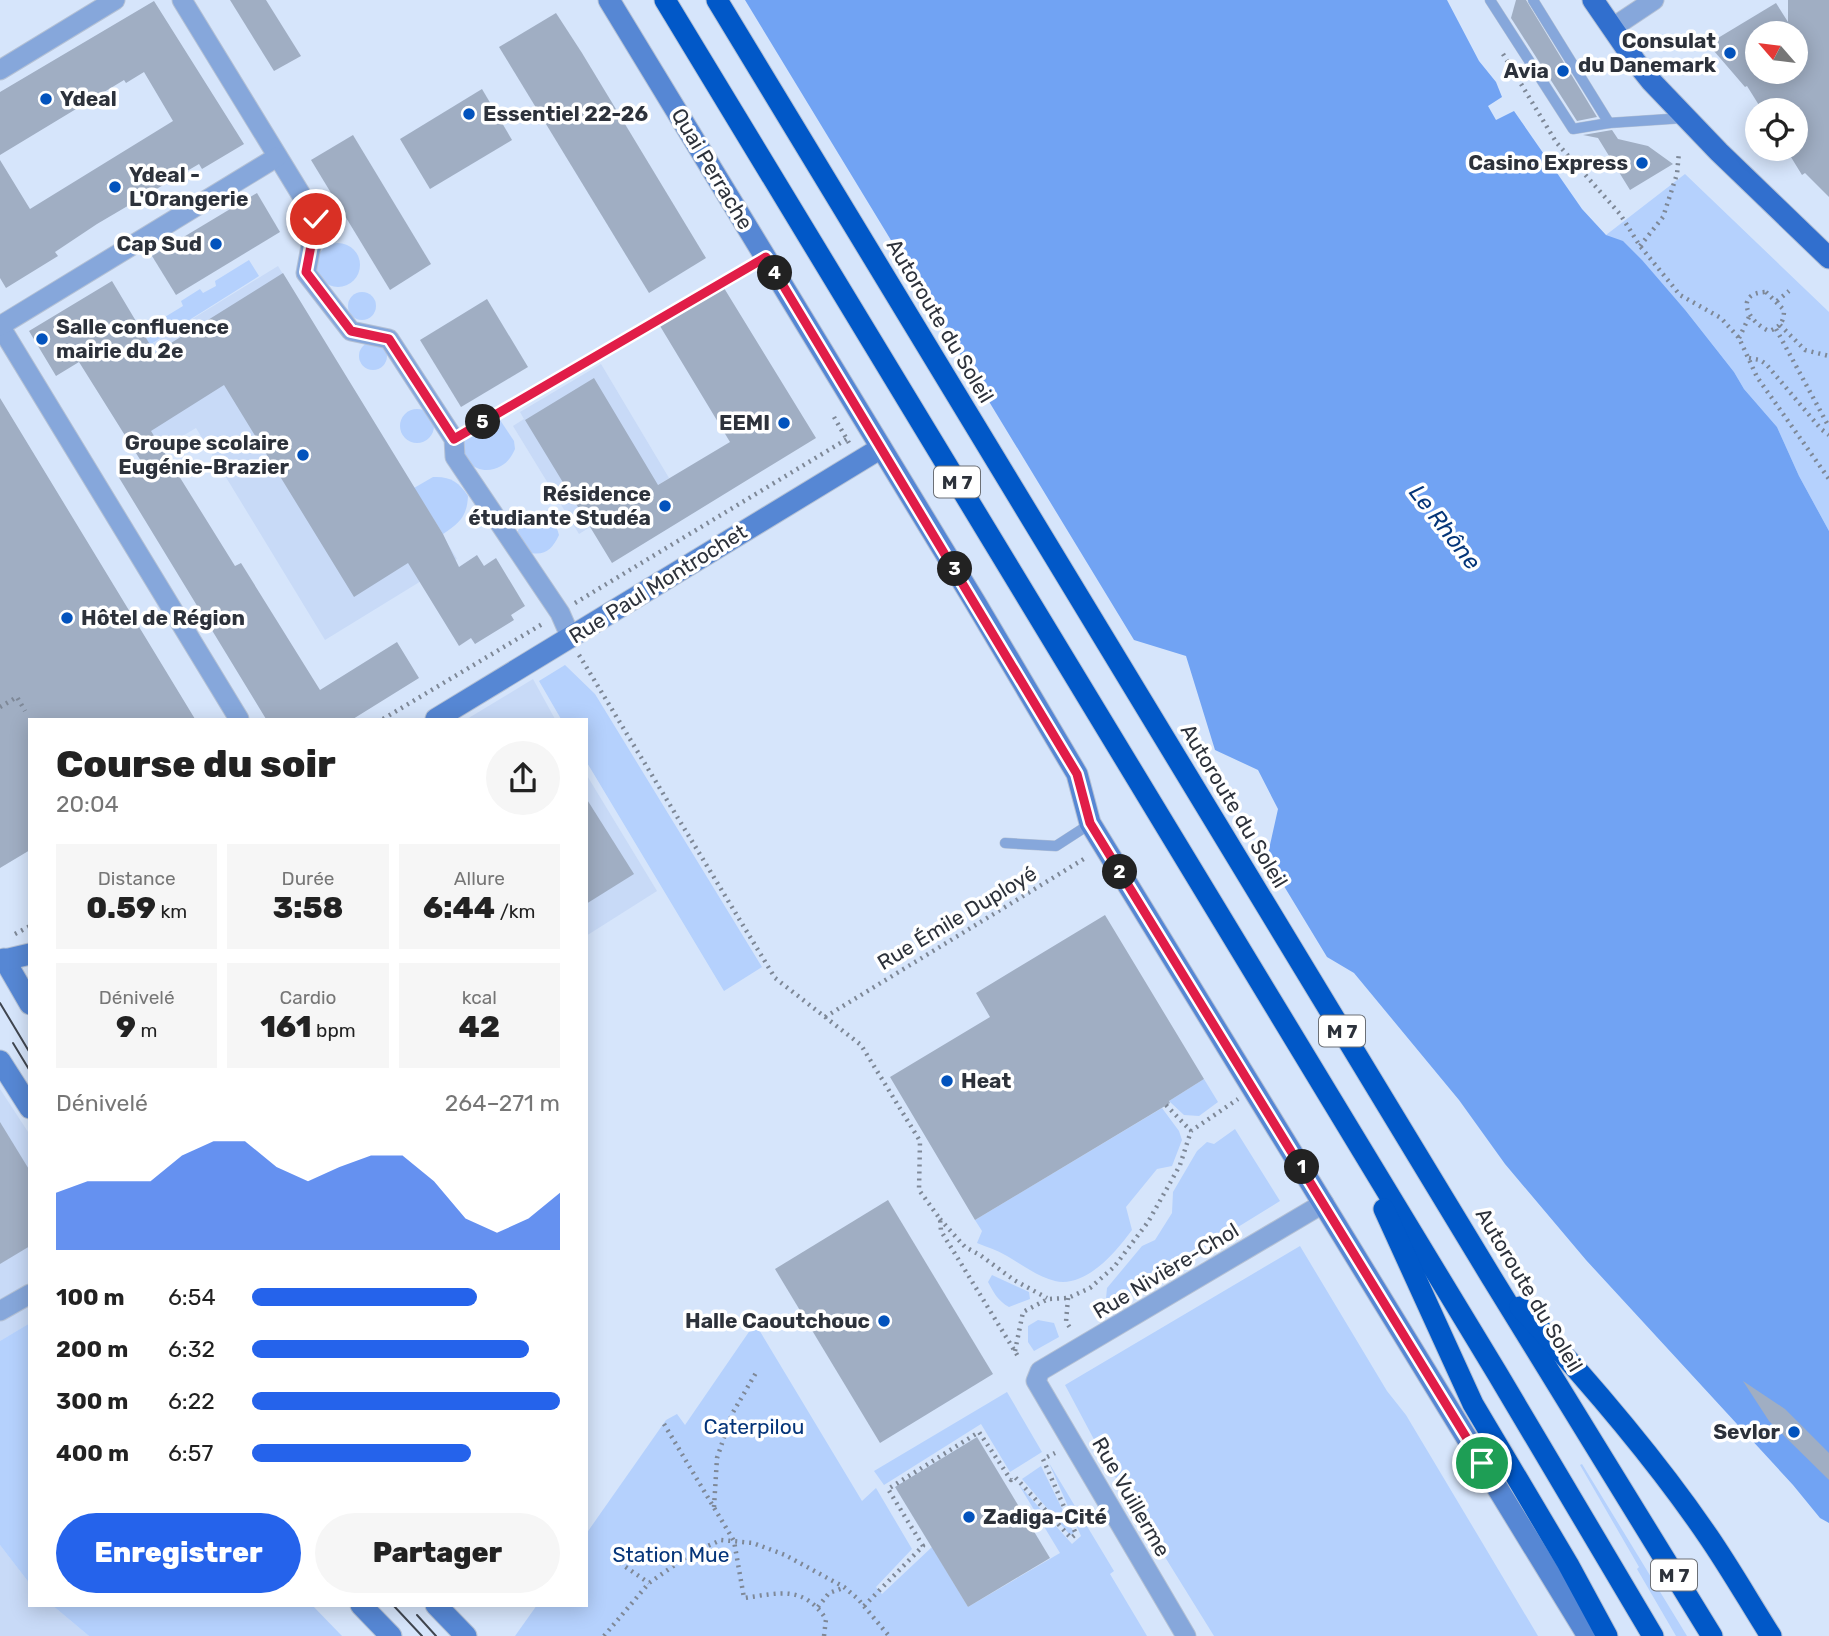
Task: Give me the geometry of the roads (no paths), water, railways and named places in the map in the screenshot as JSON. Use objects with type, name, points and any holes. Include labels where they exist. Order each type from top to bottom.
[{"type":"highway","name":"M 7","points":[[665,0],[1491,1363],[1653,1636]]},
{"type":"highway","name":"Autoroute du Soleil","points":[[717,0],[1712,1636]]},
{"type":"highway","points":[[1345,1125],[1473,1404],[1568,1564],[1607,1636]]},
{"type":"highway","points":[[1490,1275],[1581,1372],[1635,1438],[1708,1536],[1771,1636]]},
{"type":"main road","points":[[1593,0],[1643,71],[1829,258]]},
{"type":"street","points":[[0,70],[116,0]]},
{"type":"street","points":[[182,0],[316,219],[306,272],[351,331],[389,339],[454,439],[455,457],[560,613],[571,638]]},
{"type":"street","name":"Quai Perrache","points":[[609,0],[1077,774],[1090,823],[1588,1636]]},
{"type":"street","points":[[1612,28],[1654,0]]},
{"type":"street","points":[[238,718],[0,326],[277,157]]},
{"type":"street","name":"Rue Paul Montrochet","points":[[438,718],[881,448]]},
{"type":"street","points":[[28,954],[2,960],[28,1001]]},
{"type":"street","points":[[0,1061],[28,1105]]},
{"type":"street","name":"Rue Nivière-Chol","points":[[1036,1381],[1040,1371],[1324,1203]]},
{"type":"street","points":[[0,1311],[28,1295]]},
{"type":"street","name":"Rue Vuillerme","points":[[1036,1381],[1186,1636]]},
{"type":"street","points":[[363,1607],[391,1636]]},
{"type":"street","points":[[438,1607],[466,1636]]},
{"type":"lane","points":[[1490,0],[1573,129],[1609,123],[1667,121],[1686,117]]},
{"type":"lane","points":[[1533,0],[1609,123]]},
{"type":"lane","points":[[1005,843],[1056,846],[1090,823]]},
{"type":"water","name":"Le Rhône","points":[[745,0],[1447,0],[1479,61],[1496,82],[1502,97],[1488,106],[1496,120],[1514,111],[1582,209],[1606,235],[1623,241],[1642,260],[1686,311],[1734,372],[1744,389],[1777,427],[1799,476],[1829,531],[1829,1523],[1820,1518],[1793,1485],[1586,1260],[1505,1164],[1459,1100],[1354,973],[1327,957],[1267,858],[1278,809],[1258,770],[1215,750],[1186,656],[1134,640]]},
{"type":"tram line","points":[[0,1003],[28,1050]]},
{"type":"tram line","points":[[13,1043],[28,1068]]},
{"type":"tram line","points":[[395,1607],[422,1636]]},
{"type":"tram line","points":[[417,1615],[436,1636]]},
{"type":"place","name":"Consulat du Danemark","points":[[1730,53]]},
{"type":"place","name":"Avia","points":[[1563,71]]},
{"type":"place","name":"Ydeal","points":[[46,99]]},
{"type":"place","name":"Essentiel 22-26","points":[[469,114]]},
{"type":"place","name":"Casino Express","points":[[1642,163]]},
{"type":"place","name":"Ydeal - L'Orangerie","points":[[115,187]]},
{"type":"place","name":"Cap Sud","points":[[216,244]]},
{"type":"place","name":"Salle confluence mairie du 2e","points":[[42,339]]},
{"type":"place","name":"EEMI","points":[[784,423]]},
{"type":"place","name":"Groupe scolaire Eugénie-Brazier","points":[[303,455]]},
{"type":"place","name":"Résidence étudiante Studéa","points":[[665,506]]},
{"type":"place","name":"Hôtel de Région","points":[[67,618]]},
{"type":"place","name":"Heat","points":[[947,1081]]},
{"type":"place","name":"Halle Caoutchouc","points":[[884,1321]]},
{"type":"place","name":"Sevlor","points":[[1794,1432]]},
{"type":"place","name":"Zadiga-Cité","points":[[969,1517]]},
{"type":"park label","name":"Caterpilou","points":[[754,1427]]},
{"type":"park label","name":"Station Mue","points":[[671,1555]]}]
